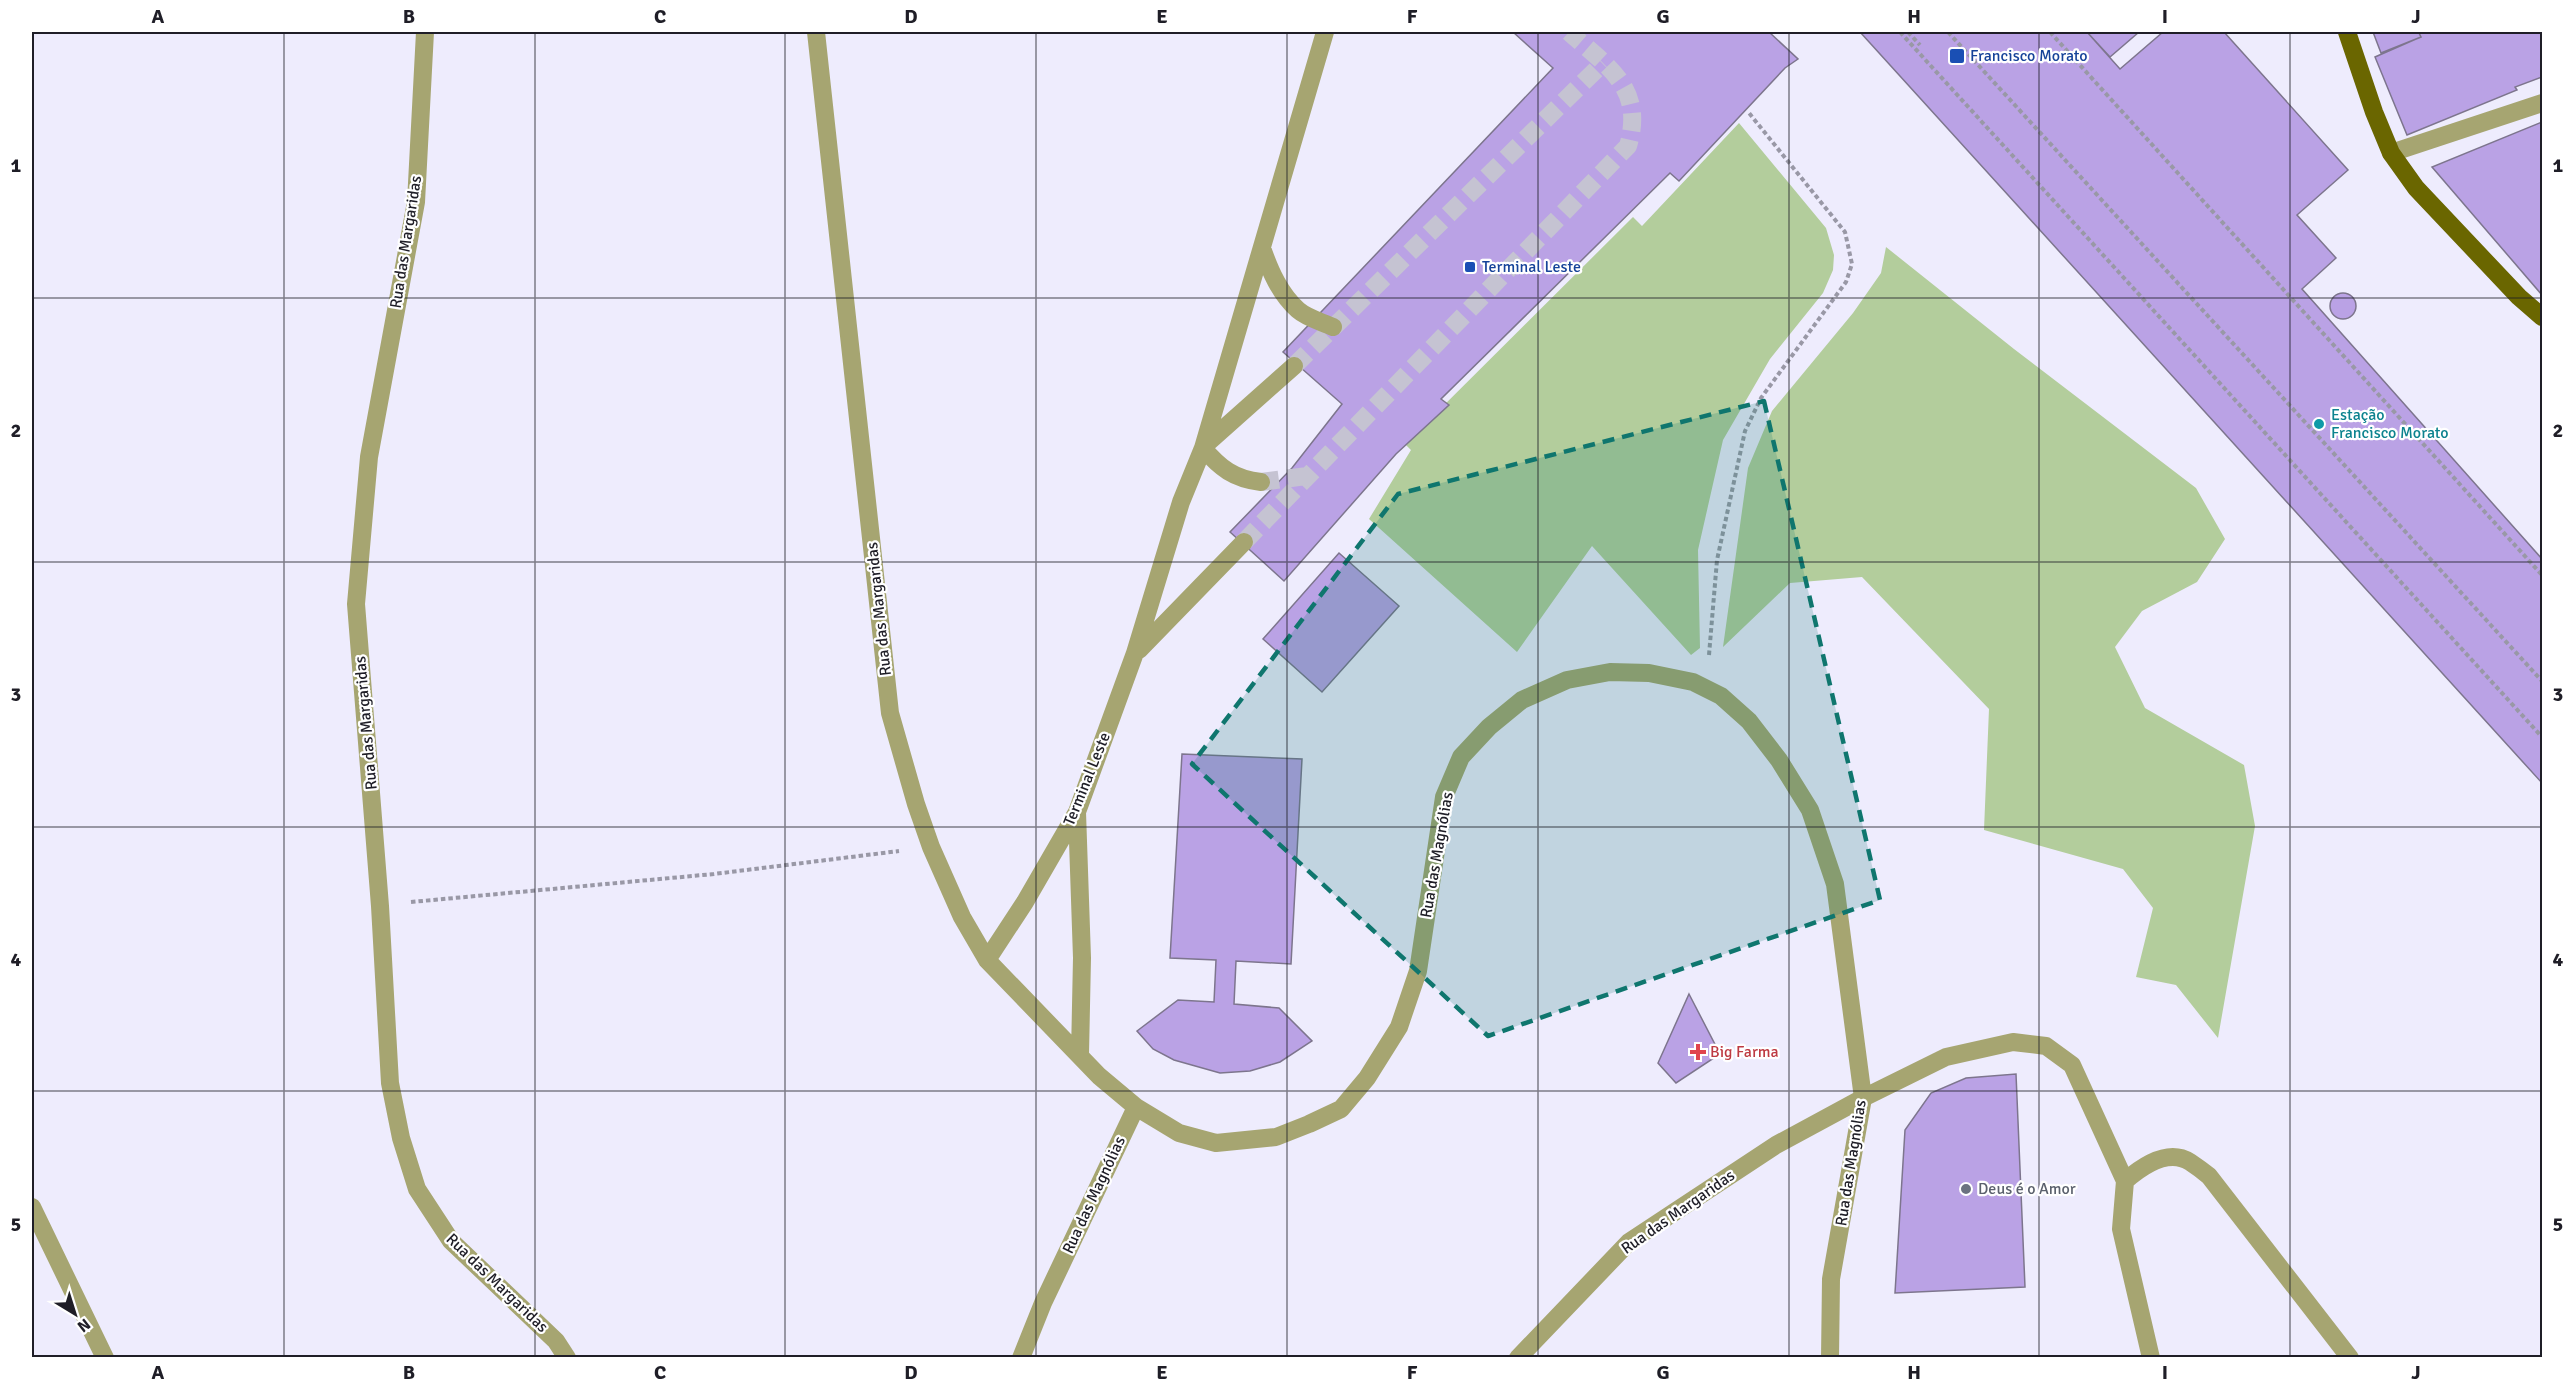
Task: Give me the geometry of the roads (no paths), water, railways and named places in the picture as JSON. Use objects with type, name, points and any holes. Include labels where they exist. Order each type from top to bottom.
[{"type":"main road","points":[[2347,32],[2374,112],[2391,153],[2416,188],[2519,297],[2542,317]]},
{"type":"street","name":"Rua das Margaridas","points":[[425,32],[416,201],[369,457],[356,604],[380,906],[390,1083],[400,1138],[417,1189],[451,1241],[556,1341],[567,1358]]},
{"type":"street","name":"Rua das Margaridas","points":[[816,32],[890,713],[916,804],[931,846],[962,917],[987,960],[1099,1076],[1136,1107]]},
{"type":"street","name":"Terminal Leste","points":[[987,960],[1025,902],[1077,812],[1135,653],[1181,502],[1203,448],[1325,32]]},
{"type":"street","points":[[2391,153],[2542,103]]},
{"type":"street","points":[[1262,248],[1281,290],[1299,311],[1333,327]]},
{"type":"street","points":[[1261,482],[1250,481],[1226,472],[1203,448],[1294,366]]},
{"type":"street","name":"Terminal Leste","points":[[1135,653],[1244,542]]},
{"type":"street","name":"Rua das Magnólias","points":[[1021,1358],[1043,1303],[1136,1107],[1179,1133],[1216,1143],[1276,1137],[1341,1109],[1367,1078],[1399,1027],[1415,982],[1444,797],[1461,757],[1489,727],[1522,700],[1567,680],[1610,672],[1649,673],[1693,682],[1721,696],[1749,721],[1779,760],[1810,810],[1835,884],[1863,1098],[1831,1279],[1830,1358]]},
{"type":"street","points":[[1077,812],[1082,958],[1080,1054]]},
{"type":"street","name":"Rua das Margaridas","points":[[1518,1358],[1629,1242],[1776,1145],[1946,1057],[2013,1042],[2046,1046],[2072,1065],[2125,1181]]},
{"type":"street","points":[[2151,1358],[2121,1229],[2125,1181],[2144,1166],[2165,1158],[2187,1160],[2209,1176],[2350,1358]]},
{"type":"street","points":[[32,1207],[105,1358]]},
{"type":"tunnel","points":[[1244,542],[1628,146],[1632,126],[1627,94],[1609,68],[1569,32]]},
{"type":"tunnel","points":[[1294,366],[1603,63]]},
{"type":"tunnel","points":[[1261,482],[1307,476]]},
{"type":"place","name":"Francisco Morato","points":[[1957,56]]},
{"type":"place","name":"Terminal Leste","points":[[1470,267]]},
{"type":"place","name":"Estação Francisco Morato","points":[[2319,424]]},
{"type":"place","name":"Big Farma","points":[[1698,1052]]},
{"type":"place","name":"Deus é o Amor","points":[[1966,1189]]}]
